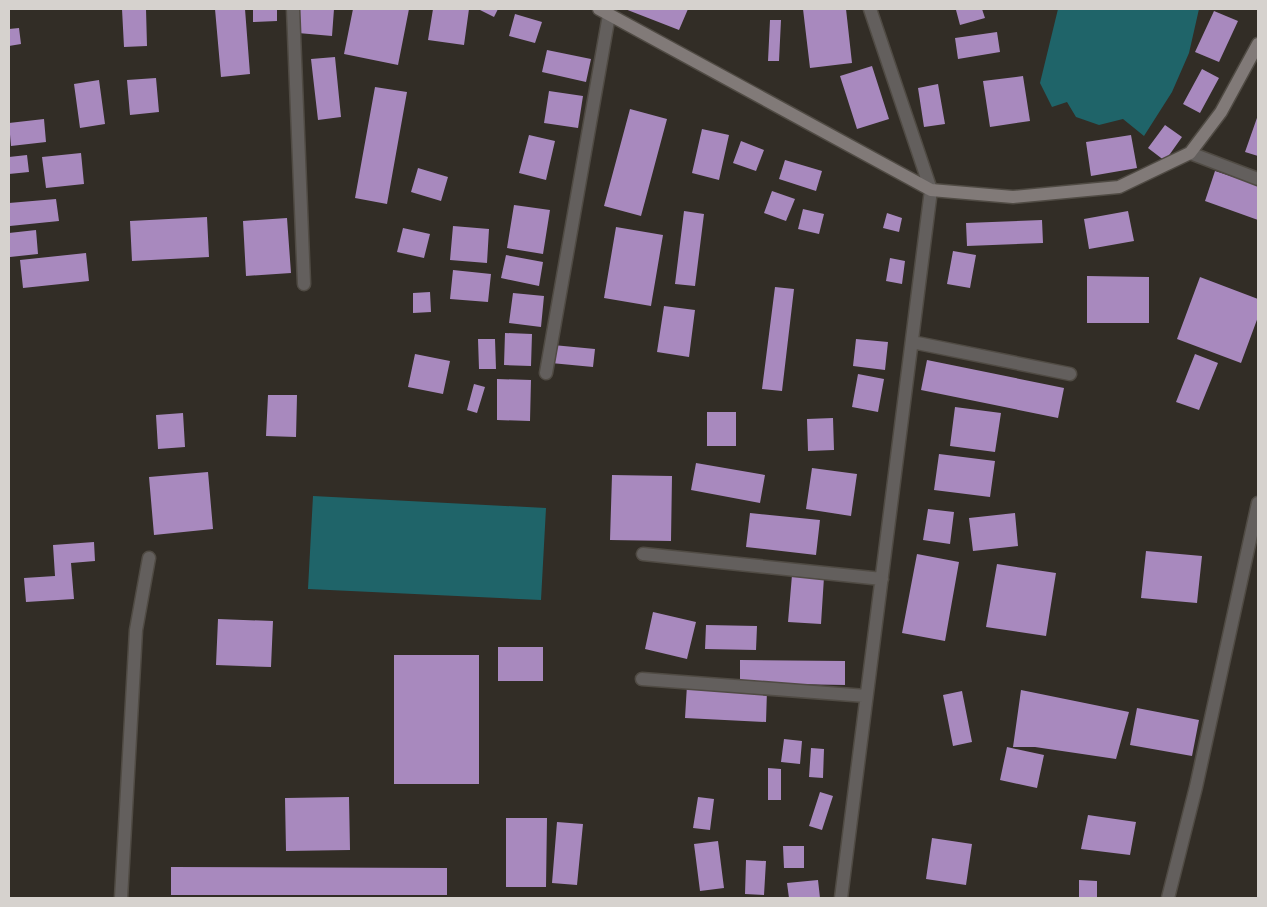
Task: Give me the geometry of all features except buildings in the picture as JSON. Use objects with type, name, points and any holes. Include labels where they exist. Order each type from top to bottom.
[{"type":"main road","points":[[604,12],[931,190],[1013,197],[1119,187],[1190,153],[1222,112],[1258,44]]},
{"type":"street","points":[[293,9],[304,284]]},
{"type":"street","points":[[840,898],[931,190],[870,9]]},
{"type":"street","points":[[546,374],[604,12]]},
{"type":"street","points":[[1190,153],[1258,179]]},
{"type":"street","points":[[912,342],[1070,374]]},
{"type":"street","points":[[1168,898],[1196,787],[1258,504]]},
{"type":"street","points":[[643,554],[882,579]]},
{"type":"street","points":[[121,898],[136,630],[148,558]]},
{"type":"street","points":[[642,678],[866,696]]},
{"type":"water","points":[[1058,9],[1199,9],[1189,53],[1172,92],[1144,136],[1123,119],[1099,125],[1076,117],[1067,102],[1052,107],[1040,83]]},
{"type":"water","points":[[313,496],[546,508],[541,600],[308,589]]}]
